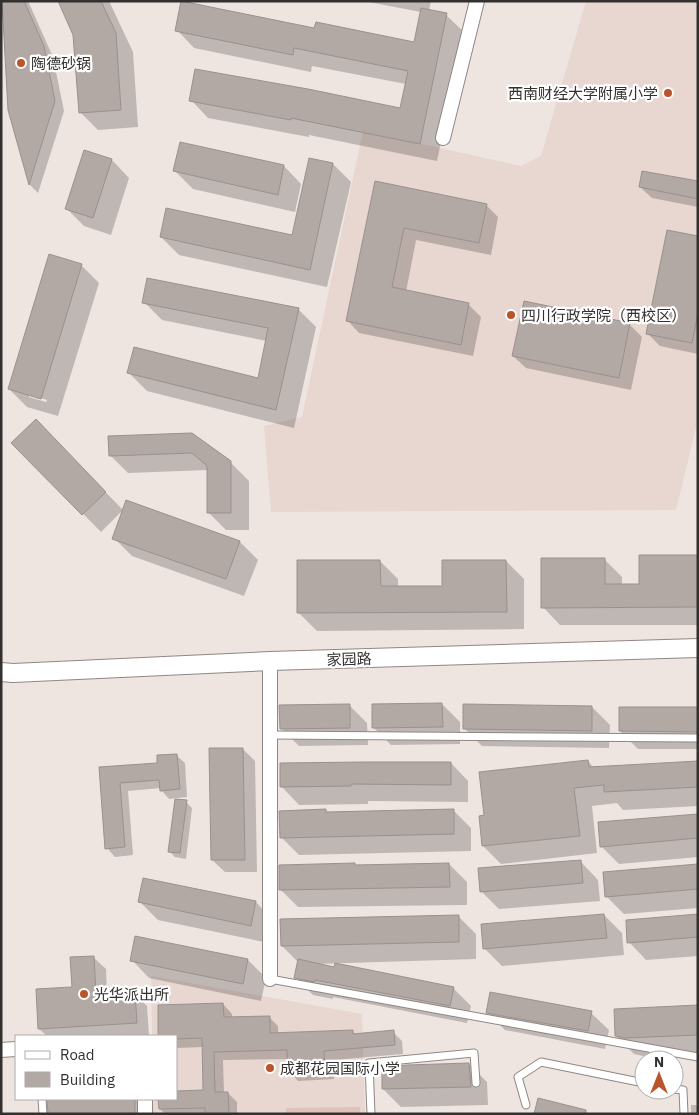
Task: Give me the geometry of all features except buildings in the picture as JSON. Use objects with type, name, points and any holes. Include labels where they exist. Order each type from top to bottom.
[{"type":"street","points":[[443,138],[477,1]]},
{"type":"street","name":"家园路","points":[[1,672],[270,661],[698,648]]},
{"type":"street","points":[[270,661],[270,979]]},
{"type":"street","points":[[1,1050],[15,1049]]},
{"type":"street","points":[[145,1100],[145,1114]]},
{"type":"lane","points":[[270,735],[698,738]]},
{"type":"lane","points":[[270,979],[698,1057]]},
{"type":"lane","points":[[371,1114],[369,1063],[474,1053],[476,1083]]},
{"type":"lane","points":[[526,1105],[518,1077],[541,1062],[634,1081]]},
{"type":"lane","points":[[42,1100],[42,1114]]},
{"type":"lane","points":[[683,1100],[684,1114]]},
{"type":"shaded area","name":"四川行政学院（西校区）","points":[[586,1],[698,1],[698,420],[676,510],[271,512],[264,426],[302,417],[363,131],[521,166],[541,156]]},
{"type":"shaded area","name":"成都花园国际小学","points":[[151,976],[362,1014],[365,1114],[153,1114],[153,1100],[178,1100],[178,1035],[152,1035]]},
{"type":"shaded area","points":[[360,1107],[360,1114],[286,1114],[286,1108]]},
{"type":"place","name":"陶德砂锅","points":[[21,63]]},
{"type":"place","name":"西南财经大学附属小学","points":[[668,93]]},
{"type":"place","name":"四川行政学院（西校区）","points":[[511,315]]},
{"type":"place","name":"光华派出所","points":[[84,994]]},
{"type":"place","name":"成都花园国际小学","points":[[270,1068]]}]
